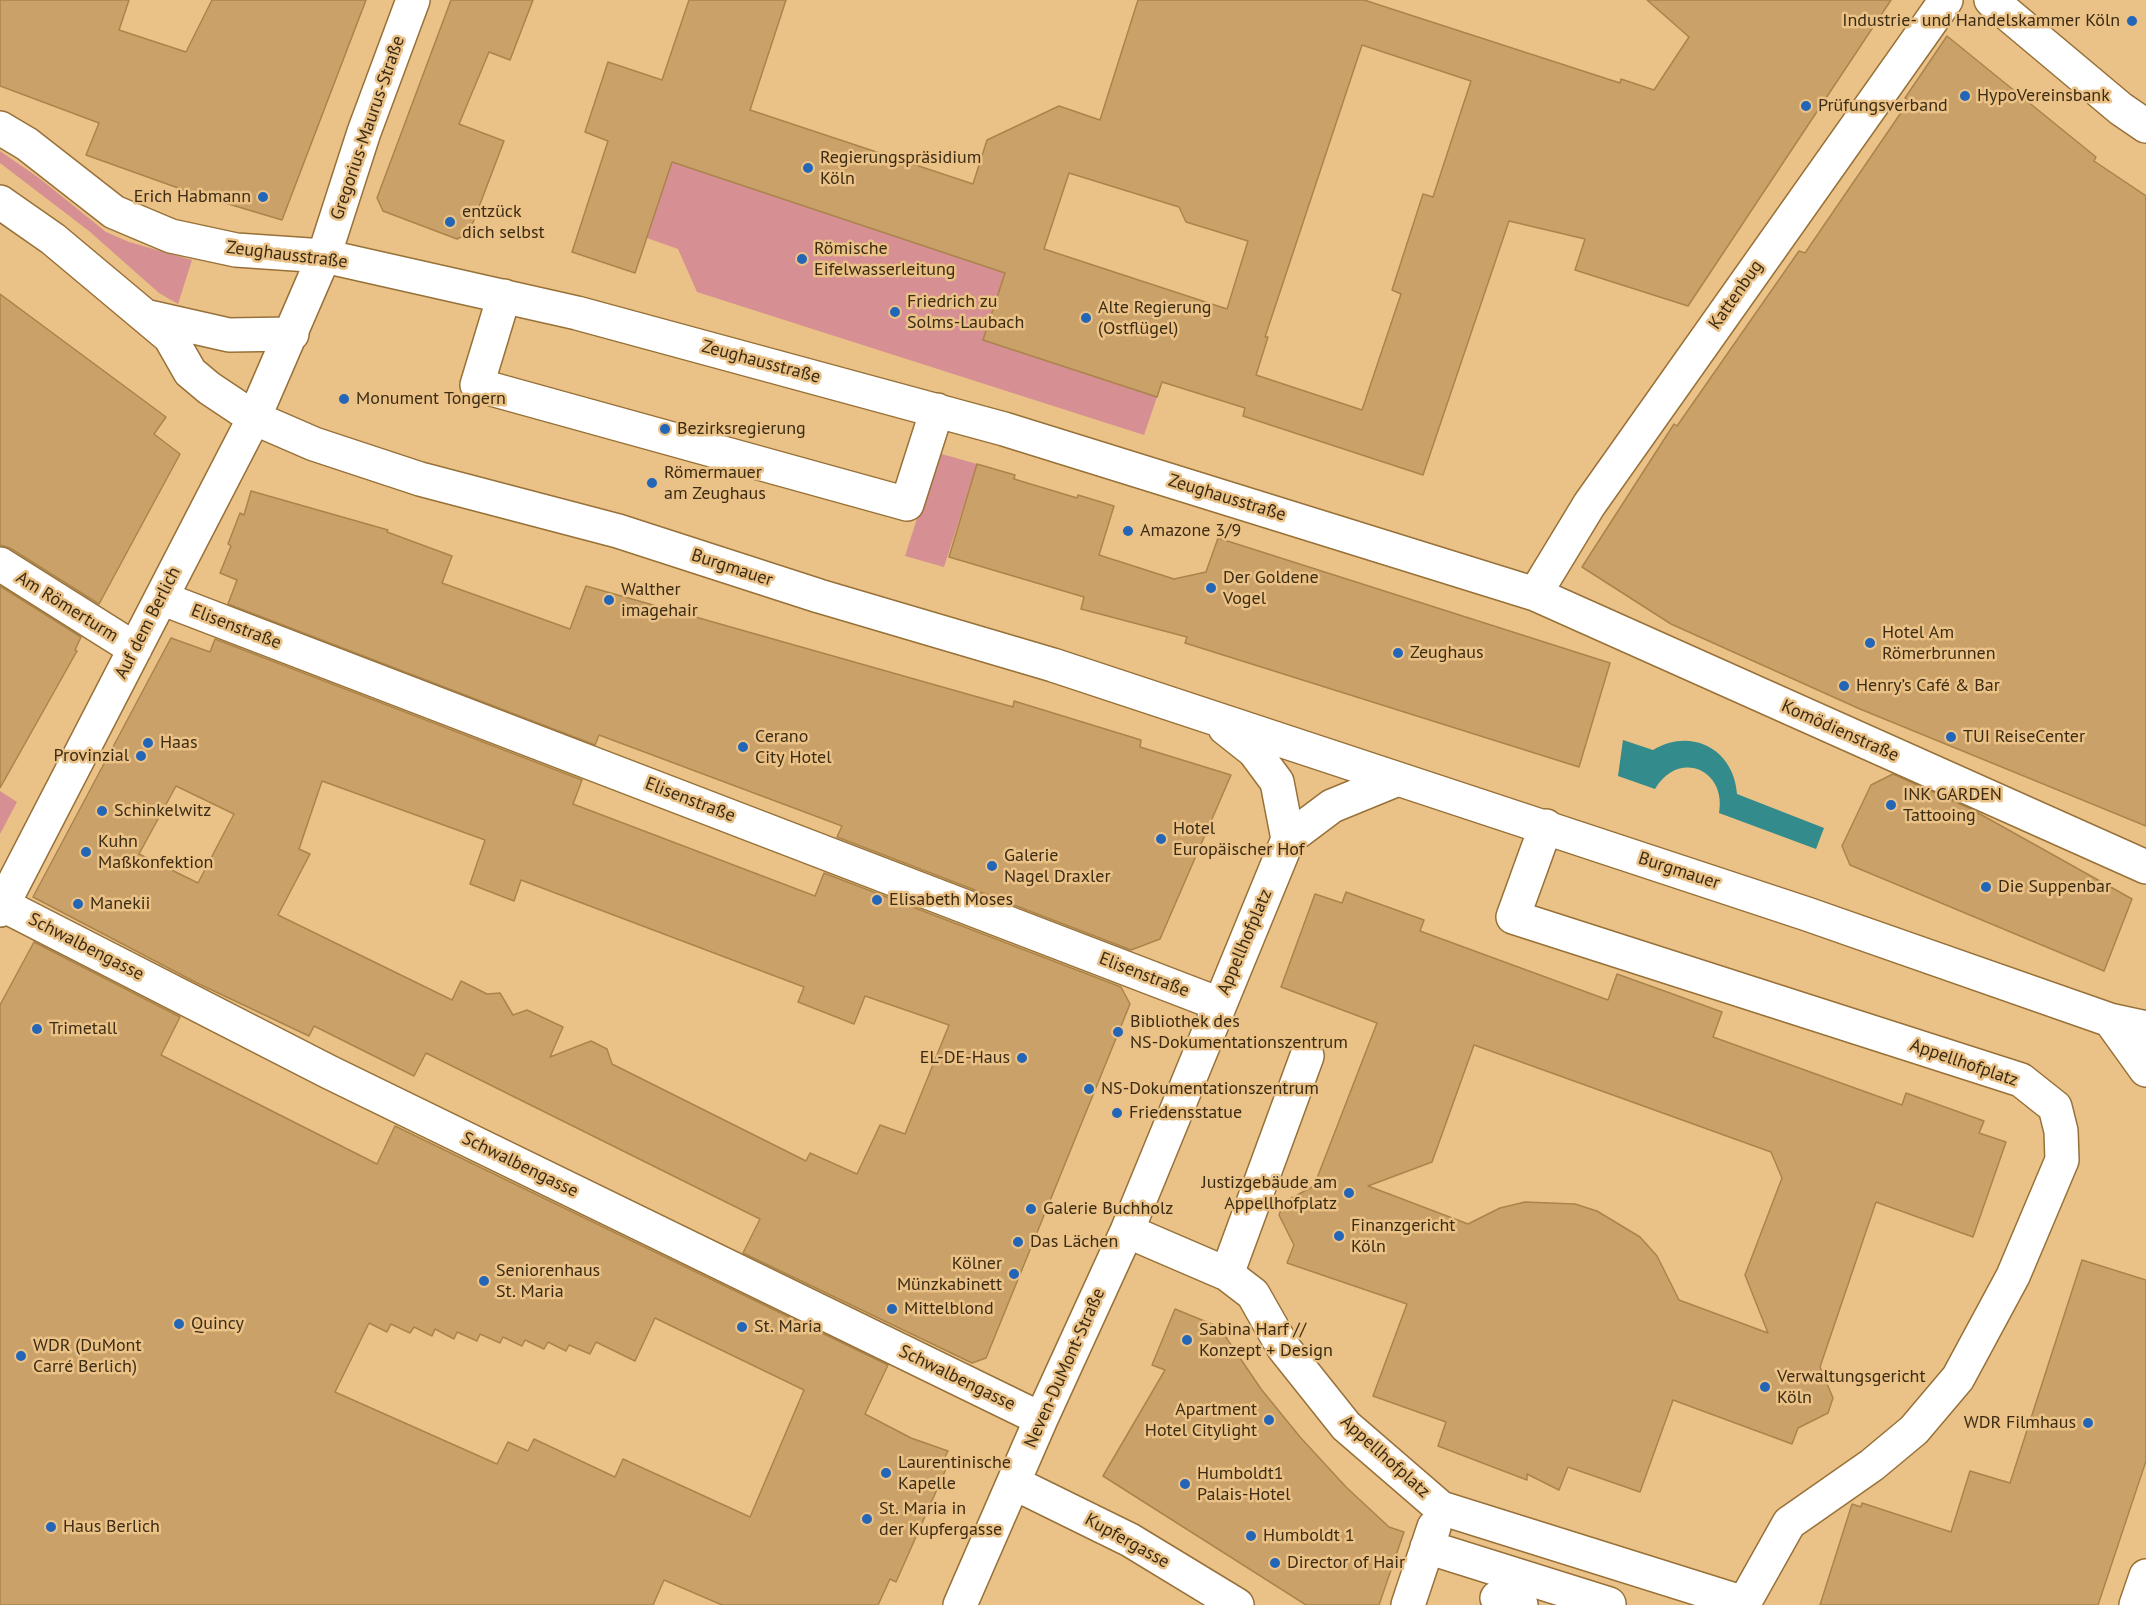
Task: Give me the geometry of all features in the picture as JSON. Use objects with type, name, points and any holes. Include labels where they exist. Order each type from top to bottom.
[{"type":"street","name":"Gregorius-Maurus-Straße","points":[[292,334],[324,256],[364,132],[413,0]]},
{"type":"street","name":"Kattenbug","points":[[1534,594],[1588,505],[1946,0]]},
{"type":"street","points":[[1991,0],[2121,109],[2146,126]]},
{"type":"street","name":"Zeughausstraße","points":[[0,128],[27,144],[114,212],[171,236],[236,250],[324,256],[504,296],[937,410],[1534,594]]},
{"type":"street","points":[[0,202],[53,239],[170,337],[190,372],[254,418]]},
{"type":"street","points":[[504,296],[477,385],[907,504],[937,410]]},
{"type":"street","points":[[144,315],[229,334],[292,334]]},
{"type":"street","name":"Auf dem Berlich","points":[[1,907],[254,418],[292,334]]},
{"type":"street","name":"Burgmauer","points":[[254,418],[314,444],[420,479],[618,531],[1211,717],[1546,826],[1916,951],[2110,1020],[2146,1028]]},
{"type":"street","name":"Am Römerturm","points":[[0,564],[135,649]]},
{"type":"street","name":"Komödienstraße","points":[[1534,594],[2146,867]]},
{"type":"street","name":"Elisenstraße","points":[[161,598],[961,903],[1219,1004]]},
{"type":"street","name":"Burgmauer","points":[[1211,717],[1254,751],[1277,782],[1288,839]]},
{"type":"street","points":[[1288,839],[1332,806],[1398,779]]},
{"type":"street","name":"Appellhofplatz","points":[[1288,839],[1127,1231],[1227,1274],[1253,1294],[1283,1347],[1346,1425],[1441,1508],[1743,1604],[1789,1523],[1872,1465],[1905,1437],[1958,1378],[2013,1276],[2062,1160],[2061,1131],[2055,1107],[2021,1080],[1513,917],[1546,826]]},
{"type":"street","name":"Schwalbengasse","points":[[1,907],[329,1072],[1041,1419]]},
{"type":"street","points":[[2110,1020],[2146,1070]]},
{"type":"street","points":[[1227,1274],[1307,1056]]},
{"type":"street","name":"Neven-DuMont-Straße","points":[[960,1605],[1041,1419],[1127,1231]]},
{"type":"street","name":"Kupfergasse","points":[[1014,1483],[1130,1540],[1237,1605]]},
{"type":"street","name":"Appellhofplatz","points":[[1408,1605],[1441,1508]]},
{"type":"street","points":[[1427,1546],[1609,1604]]},
{"type":"street","points":[[2136,1605],[2146,1576]]},
{"type":"shaded area","points":[[0,151],[39,178],[106,232],[129,242],[192,260],[178,304],[159,293],[89,231],[0,163]]},
{"type":"shaded area","points":[[672,162],[1005,273],[983,340],[1157,397],[1144,435],[697,292],[678,249],[647,238]]},
{"type":"shaded area","points":[[938,453],[977,464],[944,567],[905,556]]},
{"type":"shaded area","points":[[0,791],[17,802],[0,834]]},
{"type":"water","points":[[1623,740],[1653,750],[1667,743],[1682,741],[1708,746],[1728,765],[1734,778],[1737,794],[1824,828],[1816,849],[1719,813],[1716,785],[1699,770],[1687,767],[1676,770],[1665,777],[1655,789],[1618,776]]},
{"type":"building","points":[[0,0],[129,0],[119,30],[186,52],[212,0],[366,0],[282,220],[195,194],[86,155],[99,123],[0,86]]},
{"type":"building","points":[[451,0],[533,0],[510,60],[489,52],[459,124],[504,141],[469,233],[457,239],[383,211],[377,198]]},
{"type":"building","points":[[689,0],[786,0],[750,110],[973,184],[987,140],[1059,106],[1100,120],[1138,0],[1364,0],[1620,83],[1621,79],[1654,90],[1689,37],[1647,0],[1891,0],[1688,306],[1575,270],[1585,239],[1509,221],[1423,475],[1243,416],[1245,408],[1162,382],[1157,397],[983,340],[1005,273],[672,162],[635,273],[572,252],[608,141],[585,132],[608,62],[662,80]],"holes":[[[1362,45],[1471,81],[1433,197],[1423,194],[1392,290],[1401,294],[1362,410],[1256,375],[1268,337],[1265,337]],[[1069,173],[1179,207],[1186,222],[1248,241],[1227,309],[1044,249]]]},
{"type":"building","points":[[1947,36],[2096,157],[2094,161],[2146,196],[2146,826],[1860,709],[1671,624],[1582,567],[1674,424],[1677,426],[1799,251],[1805,253],[1909,101],[1905,98]]},
{"type":"building","points":[[0,294],[166,417],[154,434],[180,454],[99,604],[10,548],[0,545]]},
{"type":"building","name":"Zeughaus","points":[[977,464],[1015,475],[1014,479],[1077,498],[1078,495],[1114,506],[1099,555],[1174,579],[1206,572],[1218,538],[1610,663],[1579,767],[1185,643],[1187,637],[1081,609],[1084,597],[949,557]]},
{"type":"building","points":[[251,491],[388,530],[387,532],[452,556],[442,583],[570,629],[586,586],[1013,707],[1014,701],[1141,740],[1140,747],[1231,775],[1160,939],[1131,950],[837,837],[842,826],[599,735],[595,745],[228,604],[237,580],[220,573],[231,546],[228,544],[240,513],[244,515]]},
{"type":"building","points":[[0,586],[81,637],[75,650],[77,651],[0,788]]},
{"type":"building","points":[[171,638],[210,652],[215,639],[582,780],[573,804],[815,896],[824,873],[1121,987],[1130,1004],[986,1358],[972,1363],[743,1253],[760,1219],[426,1053],[414,1076],[314,1026],[309,1036],[197,983],[33,897]],"holes":[[[322,781],[485,840],[470,884],[514,901],[521,880],[804,987],[798,1002],[854,1024],[865,996],[949,1025],[905,1134],[880,1125],[857,1174],[810,1153],[806,1161],[612,1064],[607,1049],[591,1041],[550,1057],[563,1027],[527,1010],[513,1015],[500,993],[487,994],[461,981],[452,1000],[278,915],[310,854],[299,849]],[[176,786],[234,814],[198,883],[139,854]]]},
{"type":"building","points":[[1893,774],[1971,809],[2132,899],[2104,971],[1850,865],[1842,846],[1871,785]]},
{"type":"building","name":"Justizgebäude am Appellhofplatz","points":[[1346,892],[1424,920],[1420,931],[1608,1000],[1617,974],[1722,1012],[1713,1037],[1902,1105],[1906,1093],[1984,1121],[1979,1133],[2006,1142],[1973,1237],[1876,1202],[1820,1367],[1833,1398],[1828,1413],[1798,1428],[1792,1444],[1673,1400],[1640,1492],[1568,1467],[1559,1490],[1527,1474],[1527,1480],[1438,1446],[1446,1422],[1373,1396],[1407,1304],[1287,1263],[1294,1245],[1279,1215],[1284,1202],[1314,1186],[1377,1023],[1281,987],[1315,894],[1342,903]],"holes":[[[1474,1045],[1771,1152],[1782,1178],[1745,1275],[1768,1333],[1679,1300],[1657,1256],[1640,1237],[1597,1211],[1575,1204],[1525,1202],[1500,1208],[1468,1224],[1368,1186],[1432,1162]]]},
{"type":"building","points":[[34,942],[180,1017],[161,1055],[377,1164],[395,1126],[888,1365],[865,1414],[911,1438],[948,1451],[945,1457],[950,1460],[896,1582],[890,1579],[878,1605],[722,1605],[664,1580],[653,1605],[0,1605],[0,1005]],"holes":[[[655,1318],[804,1390],[750,1517],[623,1459],[615,1477],[534,1439],[528,1451],[508,1442],[497,1464],[335,1392],[369,1323],[387,1332],[391,1324],[410,1333],[414,1327],[432,1336],[435,1329],[454,1339],[457,1332],[477,1341],[480,1334],[500,1343],[503,1337],[522,1346],[525,1340],[544,1349],[548,1342],[566,1351],[569,1345],[590,1354],[596,1342],[635,1361]]]},
{"type":"building","name":"WDR Filmhaus","points":[[2082,1260],[2146,1280],[2146,1461],[2098,1605],[1820,1605],[1852,1504],[1861,1507],[1862,1503],[1951,1532],[1970,1471],[2010,1483]]},
{"type":"building","points":[[1175,1309],[1219,1327],[1261,1389],[1300,1437],[1346,1487],[1389,1527],[1404,1532],[1379,1605],[1306,1605],[1103,1476],[1165,1370],[1152,1365]]},
{"type":"place","name":"Industrie- und Handelskammer Köln","points":[[2132,21]]},
{"type":"place","name":"HypoVereinsbank","points":[[1965,96]]},
{"type":"place","name":"Prüfungsverband","points":[[1806,106]]},
{"type":"place","name":"Regierungspräsidium Köln","points":[[808,168]]},
{"type":"place","name":"Erich Habmann","points":[[263,197]]},
{"type":"place","name":"entzück dich selbst","points":[[450,222]]},
{"type":"place","name":"Römische Eifelwasserleitung","points":[[802,259]]},
{"type":"place","name":"Friedrich zu Solms-Laubach","points":[[895,312]]},
{"type":"place","name":"Alte Regierung (Ostflügel)","points":[[1086,318]]},
{"type":"place","name":"Monument Tongern","points":[[344,399]]},
{"type":"place","name":"Bezirksregierung","points":[[665,429]]},
{"type":"place","name":"Römermauer am Zeughaus","points":[[652,483]]},
{"type":"place","name":"Amazone 3/9","points":[[1128,531]]},
{"type":"place","name":"Der Goldene Vogel","points":[[1211,588]]},
{"type":"place","name":"Walther imagehair","points":[[609,600]]},
{"type":"place","name":"Hotel Am Römerbrunnen","points":[[1870,643]]},
{"type":"place","name":"Zeughaus","points":[[1398,653]]},
{"type":"place","name":"Henry’s Café & Bar","points":[[1844,686]]},
{"type":"place","name":"TUI ReiseCenter","points":[[1951,737]]},
{"type":"place","name":"Haas","points":[[148,743]]},
{"type":"place","name":"Cerano City Hotel","points":[[743,747]]},
{"type":"place","name":"Provinzial","points":[[141,756]]},
{"type":"place","name":"INK GARDEN Tattooing","points":[[1891,805]]},
{"type":"place","name":"Schinkelwitz","points":[[102,811]]},
{"type":"place","name":"Hotel Europäischer Hof","points":[[1161,839]]},
{"type":"place","name":"Kuhn Maßkonfektion","points":[[86,852]]},
{"type":"place","name":"Galerie Nagel Draxler","points":[[992,866]]},
{"type":"place","name":"Die Suppenbar","points":[[1986,887]]},
{"type":"place","name":"Elisabeth Moses","points":[[877,900]]},
{"type":"place","name":"Manekii","points":[[78,904]]},
{"type":"place","name":"Trimetall","points":[[37,1029]]},
{"type":"place","name":"Bibliothek des NS-Dokumentationszentrum","points":[[1118,1032]]},
{"type":"place","name":"EL-DE-Haus","points":[[1022,1058]]},
{"type":"place","name":"NS-Dokumentationszentrum","points":[[1089,1089]]},
{"type":"place","name":"Friedensstatue","points":[[1117,1113]]},
{"type":"place","name":"Justizgebäude am Appellhofplatz","points":[[1349,1193]]},
{"type":"place","name":"Galerie Buchholz","points":[[1031,1209]]},
{"type":"place","name":"Finanzgericht Köln","points":[[1339,1236]]},
{"type":"place","name":"Das Lächen","points":[[1018,1242]]},
{"type":"place","name":"Kölner Münzkabinett","points":[[1014,1274]]},
{"type":"place","name":"Seniorenhaus St. Maria","points":[[484,1281]]},
{"type":"place","name":"Mittelblond","points":[[892,1309]]},
{"type":"place","name":"Quincy","points":[[179,1324]]},
{"type":"place","name":"St. Maria","points":[[742,1327]]},
{"type":"place","name":"Sabina Harf // Konzept + Design","points":[[1187,1340]]},
{"type":"place","name":"WDR (DuMont Carré Berlich)","points":[[21,1356]]},
{"type":"place","name":"Verwaltungsgericht Köln","points":[[1765,1387]]},
{"type":"place","name":"Apartment Hotel Citylight","points":[[1269,1420]]},
{"type":"place","name":"WDR Filmhaus","points":[[2088,1423]]},
{"type":"place","name":"Laurentinische Kapelle","points":[[886,1473]]},
{"type":"place","name":"Humboldt1 Palais-Hotel","points":[[1185,1484]]},
{"type":"place","name":"St. Maria in der Kupfergasse","points":[[867,1519]]},
{"type":"place","name":"Haus Berlich","points":[[51,1527]]},
{"type":"place","name":"Humboldt 1","points":[[1251,1536]]},
{"type":"place","name":"Director of Hair","points":[[1275,1563]]}]
